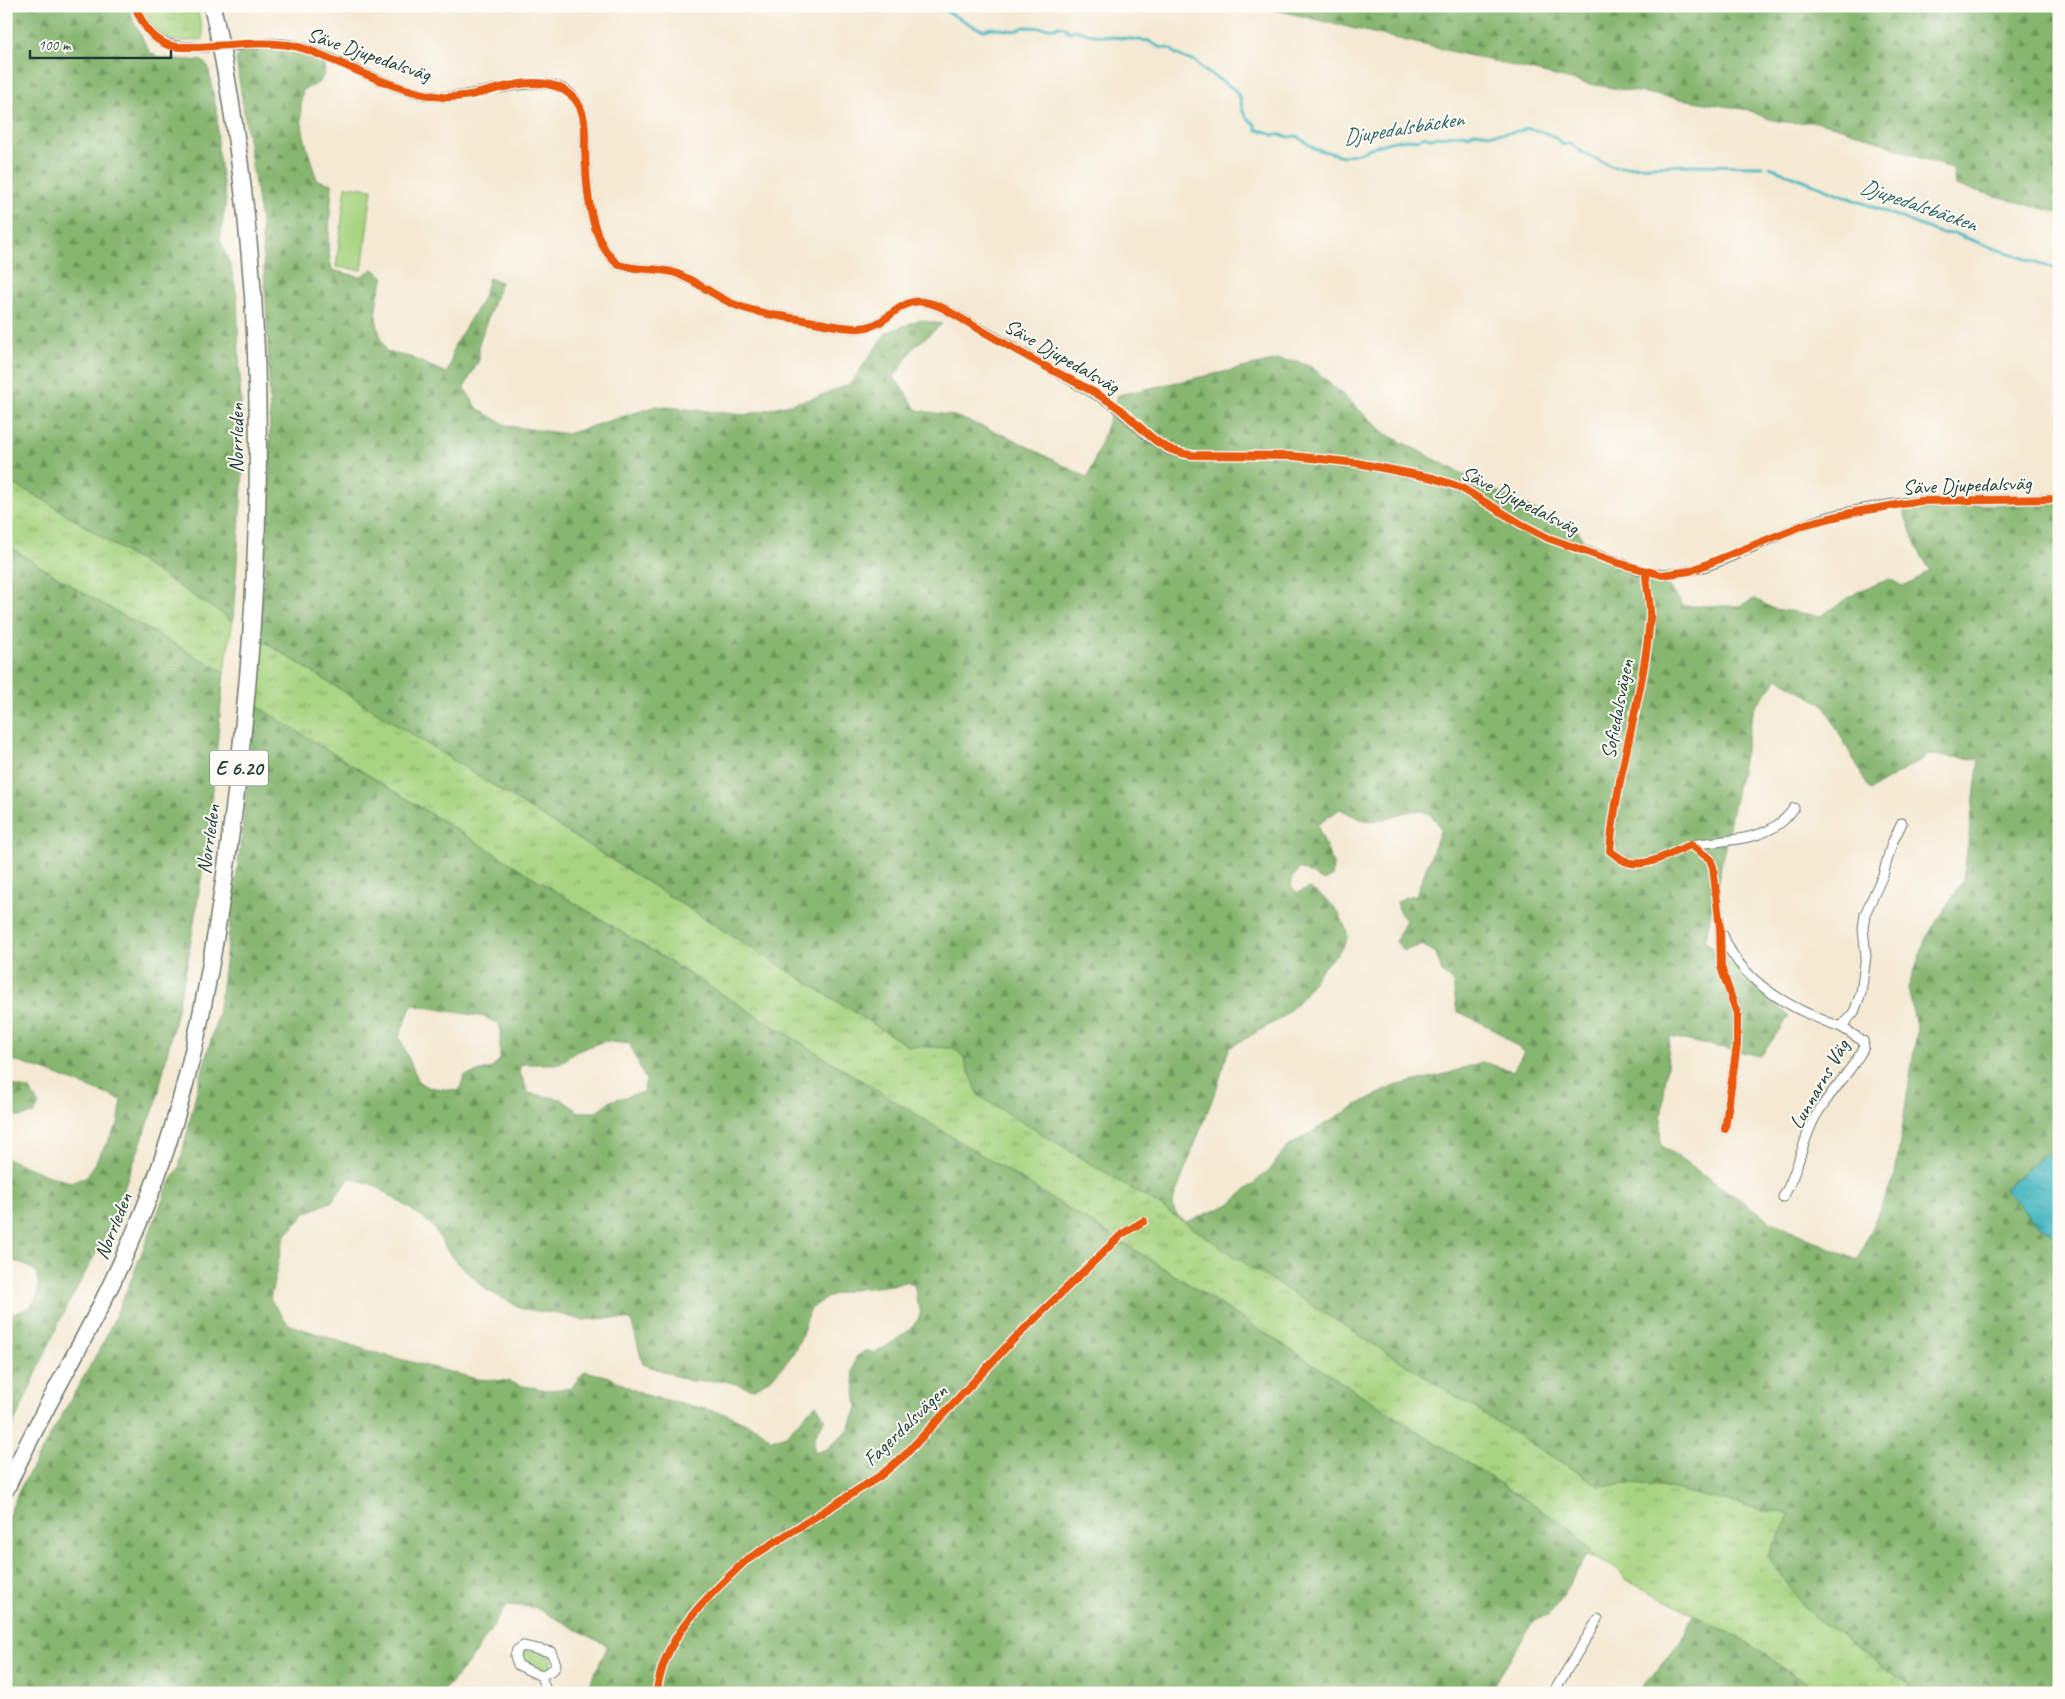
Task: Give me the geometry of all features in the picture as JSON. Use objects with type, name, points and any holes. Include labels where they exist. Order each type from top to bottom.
[{"type":"highway","name":"Norrleden","points":[[6,1490],[126,1253],[166,1150],[182,1094],[205,996],[227,863],[239,771],[248,674],[257,521],[257,426],[255,318],[249,235],[229,90],[212,6]]},
{"type":"street","points":[[135,6],[150,34],[160,41],[177,46],[207,47]]},
{"type":"street","name":"Säve Djupedalsväg","points":[[232,46],[267,44],[295,46],[383,82],[440,96],[472,95],[527,84],[550,85],[560,88],[574,98],[582,111],[585,132],[587,184],[593,217],[605,248],[619,264],[672,272],[724,300],[755,311],[846,327],[868,328],[880,323],[907,302],[918,300],[927,302],[943,308],[1107,400],[1152,440],[1169,450],[1192,455],[1293,456],[1357,463],[1433,478],[1460,487],[1548,538],[1646,572],[1662,575],[1690,571],[1815,521],[1911,502],[2058,497]]},
{"type":"street","name":"Sofiedalsvägen","points":[[1646,572],[1650,605],[1648,638],[1613,822],[1610,851],[1626,861],[1641,863],[1692,845]]},
{"type":"street","points":[[1692,845],[1756,836],[1786,819],[1794,808]]},
{"type":"street","name":"Lunnarns Väg","points":[[1841,1027],[1854,1012],[1861,993],[1866,956],[1863,929],[1865,914],[1883,875],[1892,843],[1902,823]]},
{"type":"street","name":"Lunnarns Väg","points":[[1692,845],[1710,859],[1714,867],[1720,928],[1721,967],[1734,1004],[1738,1030],[1725,1128]]},
{"type":"street","name":"Lunnarns Väg","points":[[1720,928],[1727,945],[1739,963],[1763,987],[1807,1013],[1841,1027],[1864,1042],[1864,1047],[1816,1116],[1806,1137],[1793,1180],[1783,1197]]},
{"type":"street","name":"Fagerdalsvägen","points":[[656,1693],[669,1650],[682,1629],[727,1578],[745,1561],[880,1476],[906,1454],[1007,1345],[1108,1247],[1128,1229],[1144,1221]]},
{"type":"street","points":[[1553,1693],[1598,1619]]},
{"type":"street","points":[[541,1676],[551,1672],[556,1667],[553,1654],[549,1651],[528,1646],[523,1646],[517,1650],[515,1656],[518,1665],[541,1676],[546,1693]]},
{"type":"green space","points":[[6,6],[129,6],[133,20],[150,53],[162,58],[202,61],[208,66],[217,113],[218,152],[226,200],[220,240],[231,267],[237,296],[242,433],[235,439],[233,453],[236,464],[243,472],[233,621],[44,500],[6,480]]},
{"type":"green space","points":[[139,6],[197,6],[204,39],[181,41],[164,37],[152,26]]},
{"type":"green space","points":[[1259,6],[2059,6],[2059,213],[1955,185],[1953,168],[1920,158],[1840,127],[1814,122],[1794,123],[1780,121],[1766,118],[1749,110],[1589,84]]},
{"type":"green space","points":[[246,50],[278,50],[298,52],[317,59],[326,65],[322,79],[317,84],[303,89],[301,113],[304,136],[317,180],[332,184],[328,248],[332,270],[360,277],[373,269],[384,277],[376,307],[376,315],[386,352],[410,357],[446,373],[450,367],[454,346],[482,300],[489,278],[501,282],[479,343],[479,360],[464,388],[478,409],[508,426],[567,434],[657,406],[745,415],[814,398],[850,384],[886,333],[919,320],[942,324],[913,348],[894,377],[917,410],[954,416],[1007,436],[1088,478],[1118,395],[1279,360],[1298,362],[1312,367],[1386,434],[1519,503],[1578,531],[1590,554],[1666,583],[1684,606],[1739,606],[1755,599],[1774,609],[1821,616],[1859,591],[1890,579],[1902,586],[1913,582],[1930,570],[1916,546],[1903,509],[1963,505],[2059,504],[2059,1161],[2039,1159],[2005,1188],[2029,1217],[2059,1238],[2059,1693],[1918,1693],[1805,1609],[1768,1556],[1791,1514],[1764,1510],[1661,1486],[1627,1484],[1599,1486],[1254,1269],[1154,1202],[979,1096],[963,1056],[953,1048],[908,1046],[260,639],[269,492],[270,413],[267,319],[261,222],[236,60],[240,52]],"holes":[[[1778,678],[1824,705],[1870,790],[1929,755],[1979,759],[1963,881],[1926,938],[1908,988],[1917,1031],[1895,1175],[1857,1260],[1772,1222],[1661,1145],[1660,1130],[1670,1037],[1761,1056],[1789,1016],[1705,941],[1754,708]],[[1340,809],[1356,817],[1375,821],[1416,811],[1425,812],[1433,818],[1441,829],[1416,895],[1405,897],[1397,902],[1400,913],[1406,920],[1396,941],[1403,951],[1422,945],[1436,953],[1442,972],[1453,983],[1457,1011],[1494,1029],[1524,1052],[1513,1071],[1482,1062],[1446,1074],[1394,1086],[1357,1105],[1287,1147],[1269,1170],[1230,1204],[1187,1222],[1175,1212],[1174,1198],[1218,1084],[1229,1048],[1283,1017],[1304,995],[1320,971],[1343,947],[1348,936],[1338,912],[1330,902],[1309,888],[1297,893],[1291,886],[1292,878],[1300,868],[1324,881],[1332,877],[1333,864],[1317,825]]]},
{"type":"green space","points":[[346,186],[372,189],[362,270],[336,267]]},
{"type":"green space","points":[[6,480],[44,500],[233,621],[224,672],[85,594],[6,545]]},
{"type":"green space","points":[[6,545],[85,594],[224,672],[209,831],[187,965],[156,1103],[107,1232],[61,1318],[6,1441],[6,1313],[8,1315],[17,1313],[34,1302],[37,1296],[38,1281],[36,1272],[22,1263],[6,1260],[6,1158],[49,1176],[71,1182],[87,1176],[118,1124],[122,1100],[6,1058]]},
{"type":"green space","points":[[260,639],[908,1046],[953,1048],[963,1056],[971,1078],[1254,1269],[1599,1486],[1627,1484],[1661,1486],[1764,1510],[1792,1514],[1769,1556],[1805,1609],[1918,1693],[1819,1693],[1742,1639],[1626,1580],[1619,1570],[1597,1559],[1571,1529],[1135,1250],[255,705]]},
{"type":"green space","points":[[255,705],[1135,1250],[1571,1529],[1597,1559],[1587,1555],[1550,1615],[1535,1620],[1488,1693],[585,1693],[608,1646],[534,1607],[507,1605],[467,1665],[441,1693],[6,1693],[6,1521],[20,1489],[104,1341],[129,1285],[167,1189],[179,1168],[197,1090],[218,1015],[242,834]],"holes":[[[412,1005],[485,1017],[500,1025],[500,1059],[492,1068],[464,1076],[459,1091],[427,1087],[419,1082],[399,1037]],[[604,1041],[630,1044],[646,1081],[643,1092],[610,1101],[597,1112],[579,1112],[561,1099],[528,1093],[519,1070],[522,1064],[560,1064],[575,1052]],[[350,1178],[374,1185],[432,1225],[451,1256],[487,1290],[523,1309],[560,1314],[581,1320],[607,1318],[631,1320],[643,1364],[690,1381],[725,1381],[754,1389],[776,1373],[791,1356],[802,1335],[809,1310],[832,1295],[841,1292],[899,1284],[908,1281],[915,1287],[917,1303],[921,1312],[914,1325],[902,1335],[875,1353],[866,1350],[856,1357],[853,1371],[857,1408],[849,1429],[827,1449],[814,1453],[814,1438],[825,1419],[816,1404],[786,1435],[772,1440],[759,1429],[726,1414],[642,1394],[609,1377],[585,1371],[571,1388],[547,1390],[506,1381],[477,1379],[369,1351],[288,1324],[270,1299],[284,1237],[306,1213],[332,1201]]]},
{"type":"green space","points":[[6,1084],[30,1090],[39,1105],[34,1114],[19,1117],[6,1112]]},
{"type":"green space","points":[[1693,1614],[1742,1639],[1819,1693],[1637,1693],[1682,1641]]},
{"type":"green space","points":[[520,1650],[549,1653],[552,1667],[539,1673],[522,1666],[517,1654]]},
{"type":"water","points":[[2045,1155],[2051,1155],[2052,1159],[2059,1161],[2059,1238],[2029,1217],[2005,1188]]},
{"type":"waterway","name":"Djupedalsbäcken","points":[[937,6],[984,30],[992,28],[1015,31],[1024,27],[1054,28],[1060,26],[1066,28],[1069,32],[1074,30],[1095,35],[1149,41],[1159,47],[1171,49],[1176,54],[1195,61],[1202,69],[1234,89],[1240,98],[1243,112],[1255,124],[1257,130],[1273,135],[1297,136],[1315,149],[1343,156],[1363,152],[1390,142],[1407,139],[1417,140],[1425,136],[1429,138],[1464,134],[1469,136],[1474,132],[1499,134],[1524,130],[1526,128],[1551,136],[1563,145],[1570,143],[1583,153],[1613,167],[1763,166]]},
{"type":"waterway","name":"Djupedalsbäcken","points":[[1770,167],[1940,233],[1956,234],[2042,265],[2059,269]]},
{"type":"cycle path","points":[[135,6],[151,34],[171,46],[198,47],[266,43],[295,46],[401,88],[442,97],[471,95],[529,83],[558,87],[574,98],[582,112],[585,127],[586,177],[591,211],[601,242],[609,255],[619,265],[672,272],[687,278],[733,304],[750,310],[840,327],[867,327],[878,323],[904,305],[914,302],[927,302],[943,308],[1096,393],[1113,404],[1158,442],[1167,448],[1179,452],[1192,455],[1293,456],[1357,463],[1433,478],[1460,487],[1548,538],[1618,563],[1662,575],[1690,571],[1806,524],[1855,512],[1920,501],[2059,499]]},
{"type":"cycle path","points":[[1646,572],[1650,612],[1647,647],[1618,792],[1610,851],[1621,859],[1635,864],[1660,858],[1691,845],[1710,859],[1713,867],[1720,928],[1721,967],[1737,1014],[1737,1045],[1725,1129]]},
{"type":"cycle path","points":[[656,1693],[665,1659],[677,1637],[694,1613],[724,1581],[745,1561],[880,1476],[906,1454],[1010,1343],[1122,1234],[1144,1221]]}]
